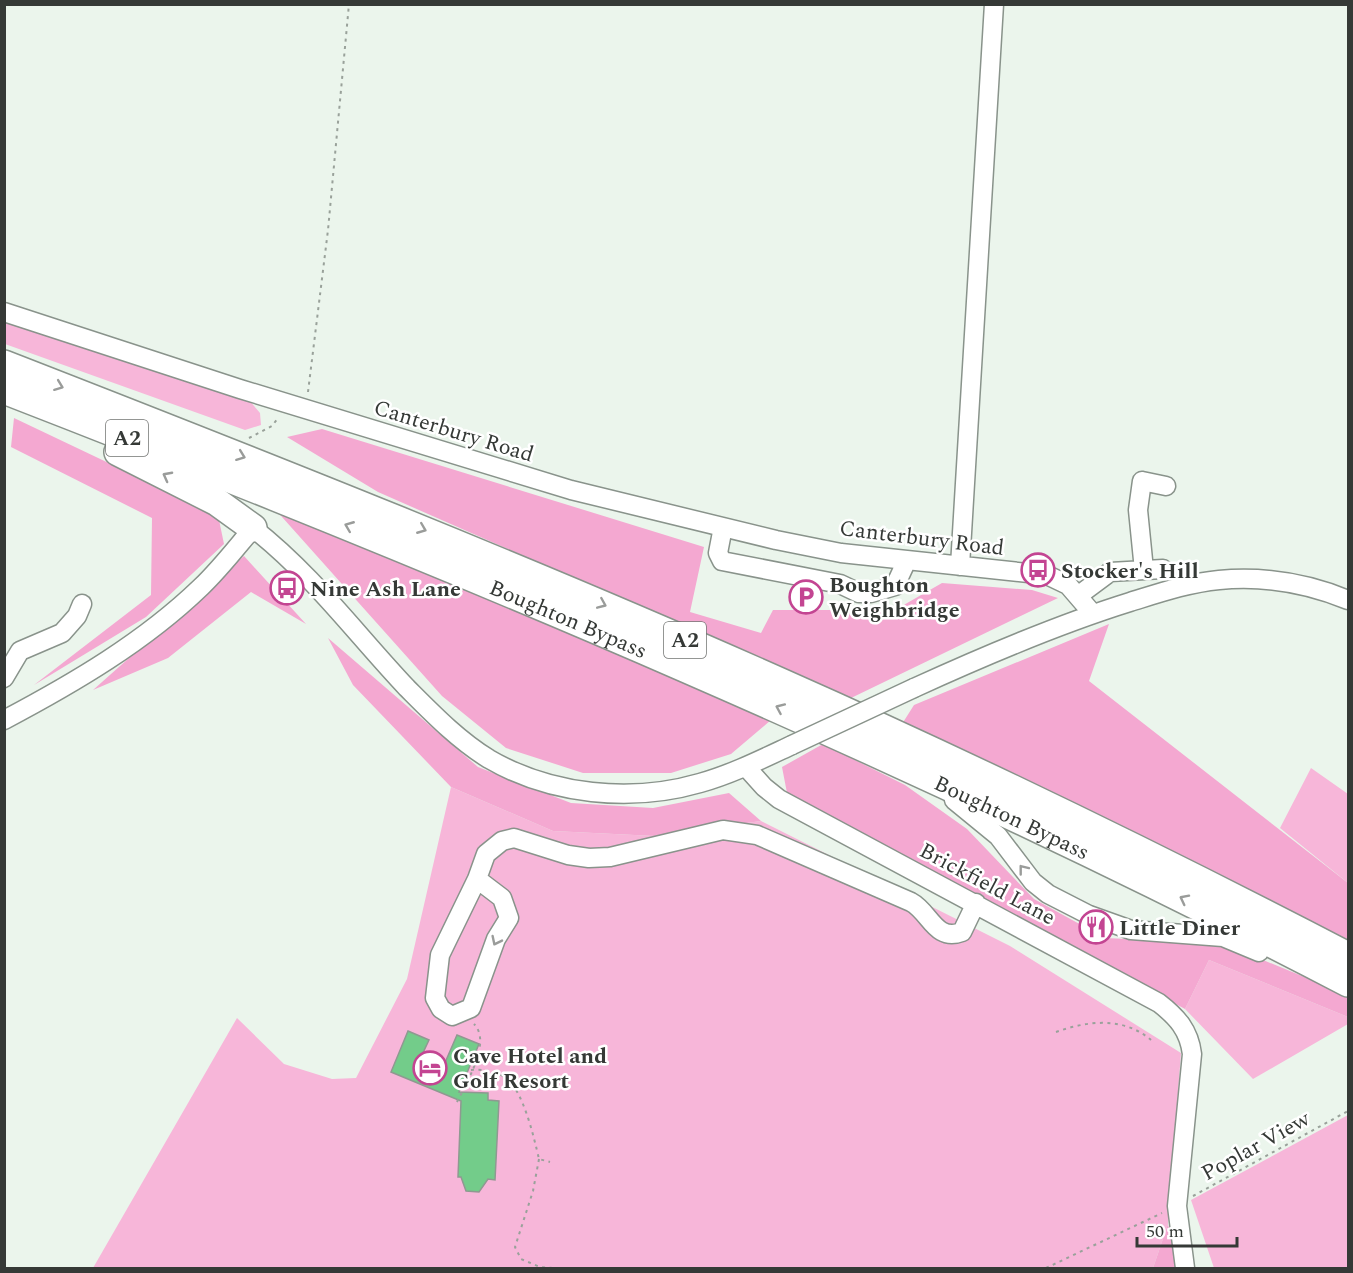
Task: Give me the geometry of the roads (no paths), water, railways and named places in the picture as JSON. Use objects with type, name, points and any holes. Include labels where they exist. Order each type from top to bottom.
[{"type":"highway","name":"Boughton Bypass","points":[[4,364],[329,491],[785,683],[1056,809],[1348,956]]},
{"type":"highway","name":"Boughton Bypass","points":[[4,390],[250,486],[569,617],[875,751],[1120,867],[1348,983]]},
{"type":"highway","points":[[4,398],[218,502],[253,528]]},
{"type":"street","points":[[960,566],[994,4]]},
{"type":"street","name":"Canterbury Road","points":[[4,312],[288,404],[571,490],[841,553],[1047,575],[1061,581],[1079,595],[1093,614]]},
{"type":"street","points":[[1144,570],[1139,494],[1142,482],[1166,486]]},
{"type":"street","points":[[723,527],[718,553],[722,561],[733,565],[840,584],[859,593],[885,591],[895,586],[908,560]]},
{"type":"street","points":[[4,720],[72,684],[153,628],[202,586],[253,528],[320,588],[406,686],[442,722],[489,759],[519,773],[574,789],[634,793],[698,784],[746,767],[1018,642],[1093,614],[1181,587],[1220,580],[1280,581],[1347,597]]},
{"type":"street","points":[[1079,595],[1107,573],[1162,569]]},
{"type":"street","points":[[4,678],[20,651],[62,633],[77,616],[82,604]]},
{"type":"street","points":[[875,751],[974,814],[998,836],[1033,882],[1048,894],[1089,915],[1131,930],[1223,937],[1289,965],[1348,983]]},
{"type":"street","name":"Brickfield Lane","points":[[746,767],[764,788],[779,799],[1159,1003],[1181,1023],[1191,1042],[1192,1054],[1177,1206],[1180,1248],[1185,1269]]},
{"type":"street","points":[[477,879],[502,898],[509,918],[496,939],[471,1008],[452,1016],[441,1009],[435,998],[440,955],[477,879],[486,854],[502,841],[514,838],[567,855],[590,858],[610,857],[729,830],[766,839],[911,902],[920,908],[934,926],[945,933],[962,932],[976,903]]},
{"type":"place","name":"Stocker's Hill","points":[[1038,570]]},
{"type":"place","name":"Nine Ash Lane","points":[[287,588]]},
{"type":"place","name":"Boughton Weighbridge","points":[[806,597]]},
{"type":"place","name":"Little Diner","points":[[1096,927]]},
{"type":"place","name":"Cave Hotel and Golf Resort","points":[[430,1068]]}]
